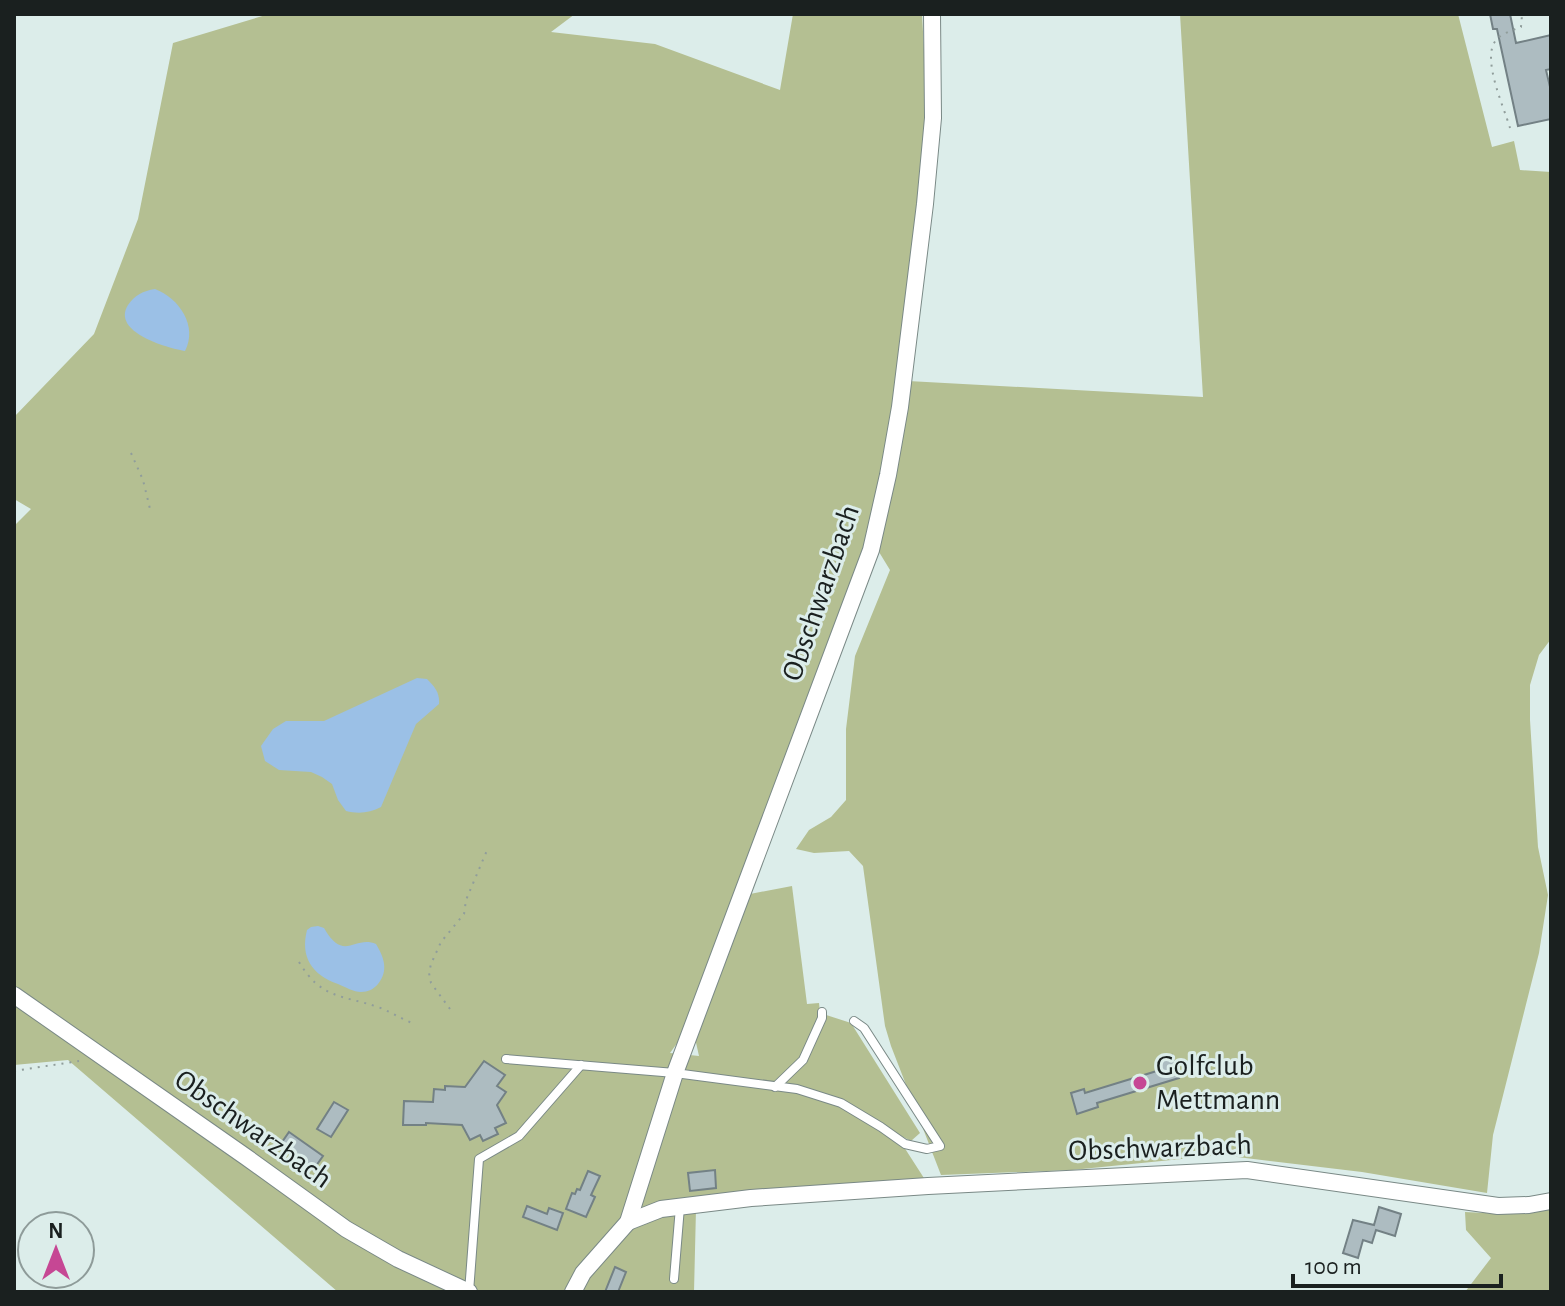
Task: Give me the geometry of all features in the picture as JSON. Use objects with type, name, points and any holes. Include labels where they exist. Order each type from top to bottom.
[{"type":"street","name":"Obschwarzbach","points":[[573,1292],[583,1273],[628,1222],[675,1073],[871,550],[900,407],[925,204],[933,118],[932,14]]},
{"type":"street","name":"Obschwarzbach","points":[[14,995],[346,1229],[407,1263],[469,1292]]},
{"type":"street","name":"Obschwarzbach","points":[[628,1222],[661,1209],[751,1198],[1247,1170],[1498,1206],[1551,1201]]},
{"type":"lane","points":[[775,1087],[803,1060],[822,1012]]},
{"type":"lane","points":[[506,1059],[675,1073],[797,1089],[841,1103],[905,1144],[927,1149],[940,1146],[864,1028],[854,1021]]},
{"type":"lane","name":"Obschwarzbach","points":[[469,1292],[479,1159],[519,1136],[581,1065]]},
{"type":"lane","points":[[674,1279],[680,1207]]},
{"type":"path","points":[[1510,128],[1495,82],[1492,47],[1507,32],[1521,27],[1522,15],[1551,15]]},
{"type":"path","points":[[131,453],[143,480],[151,513]]},
{"type":"path","points":[[450,1009],[431,983],[431,964],[441,942],[464,914],[466,900],[488,848]]},
{"type":"path","points":[[299,962],[319,988],[381,1008],[412,1023]]},
{"type":"path","points":[[14,1071],[79,1061]]},
{"type":"green space","points":[[269,14],[575,14],[551,32],[655,44],[780,90],[793,14],[922,14],[928,121],[896,404],[864,548],[683,1035],[670,1053],[699,1056],[695,1038],[750,894],[792,886],[807,1004],[819,1003],[820,1013],[851,1023],[920,1133],[911,1141],[895,1133],[931,1189],[696,1209],[694,1292],[338,1292],[68,1060],[14,1065],[14,526],[31,509],[14,499],[14,417],[94,334],[138,219],[173,43]]},
{"type":"green space","points":[[1180,14],[1458,14],[1492,147],[1514,141],[1520,170],[1551,172],[1551,639],[1539,655],[1530,685],[1538,847],[1548,895],[1539,953],[1493,1135],[1487,1193],[1362,1172],[1221,1155],[1072,1170],[941,1175],[885,1026],[863,866],[849,851],[814,853],[796,849],[809,830],[831,817],[846,800],[846,729],[855,656],[890,570],[879,552],[908,381],[1203,397]]},
{"type":"green space","points":[[1551,1208],[1551,1292],[1465,1292],[1491,1258],[1466,1230],[1465,1212],[1505,1214]]},
{"type":"water","points":[[155,289],[172,299],[184,314],[189,332],[185,351],[143,337],[127,323],[125,315],[128,305],[140,294]]},
{"type":"water","points":[[417,678],[427,679],[438,693],[439,704],[416,724],[381,807],[373,811],[346,811],[332,784],[322,777],[311,772],[279,770],[265,761],[261,746],[273,729],[286,721],[324,721]]},
{"type":"water","points":[[318,926],[343,946],[368,942],[376,944],[384,969],[376,986],[371,990],[355,991],[321,976],[315,970],[307,957],[305,940],[307,930]]},
{"type":"building","points":[[1490,14],[1510,14],[1516,43],[1551,35],[1551,69],[1546,70],[1551,91],[1551,119],[1518,126],[1497,29],[1493,29]]},
{"type":"building","name":"Golfclub Mettmann","points":[[1172,1055],[1179,1078],[1097,1103],[1098,1107],[1077,1114],[1071,1093],[1084,1089],[1085,1093],[1160,1070],[1157,1059]]},
{"type":"building","points":[[484,1061],[505,1075],[497,1086],[506,1092],[497,1105],[506,1123],[495,1128],[498,1134],[483,1141],[480,1135],[470,1140],[462,1125],[403,1125],[404,1101],[433,1102],[434,1089],[465,1087]]},
{"type":"building","points":[[334,1102],[348,1110],[331,1137],[317,1129]]},
{"type":"building","points":[[289,1132],[323,1156],[313,1170],[280,1145]]},
{"type":"building","points":[[715,1170],[716,1188],[690,1191],[688,1173]]},
{"type":"building","points":[[588,1171],[600,1176],[586,1217],[566,1209],[572,1193],[580,1190]]},
{"type":"building","points":[[527,1206],[547,1214],[549,1208],[563,1213],[557,1230],[523,1217]]},
{"type":"building","points":[[1379,1207],[1401,1214],[1395,1236],[1376,1230],[1372,1243],[1363,1240],[1358,1258],[1343,1253],[1353,1220],[1374,1225]]},
{"type":"building","points":[[615,1267],[626,1272],[618,1292],[605,1292]]},
{"type":"place","name":"Golfclub Mettmann","points":[[1140,1083]]}]
